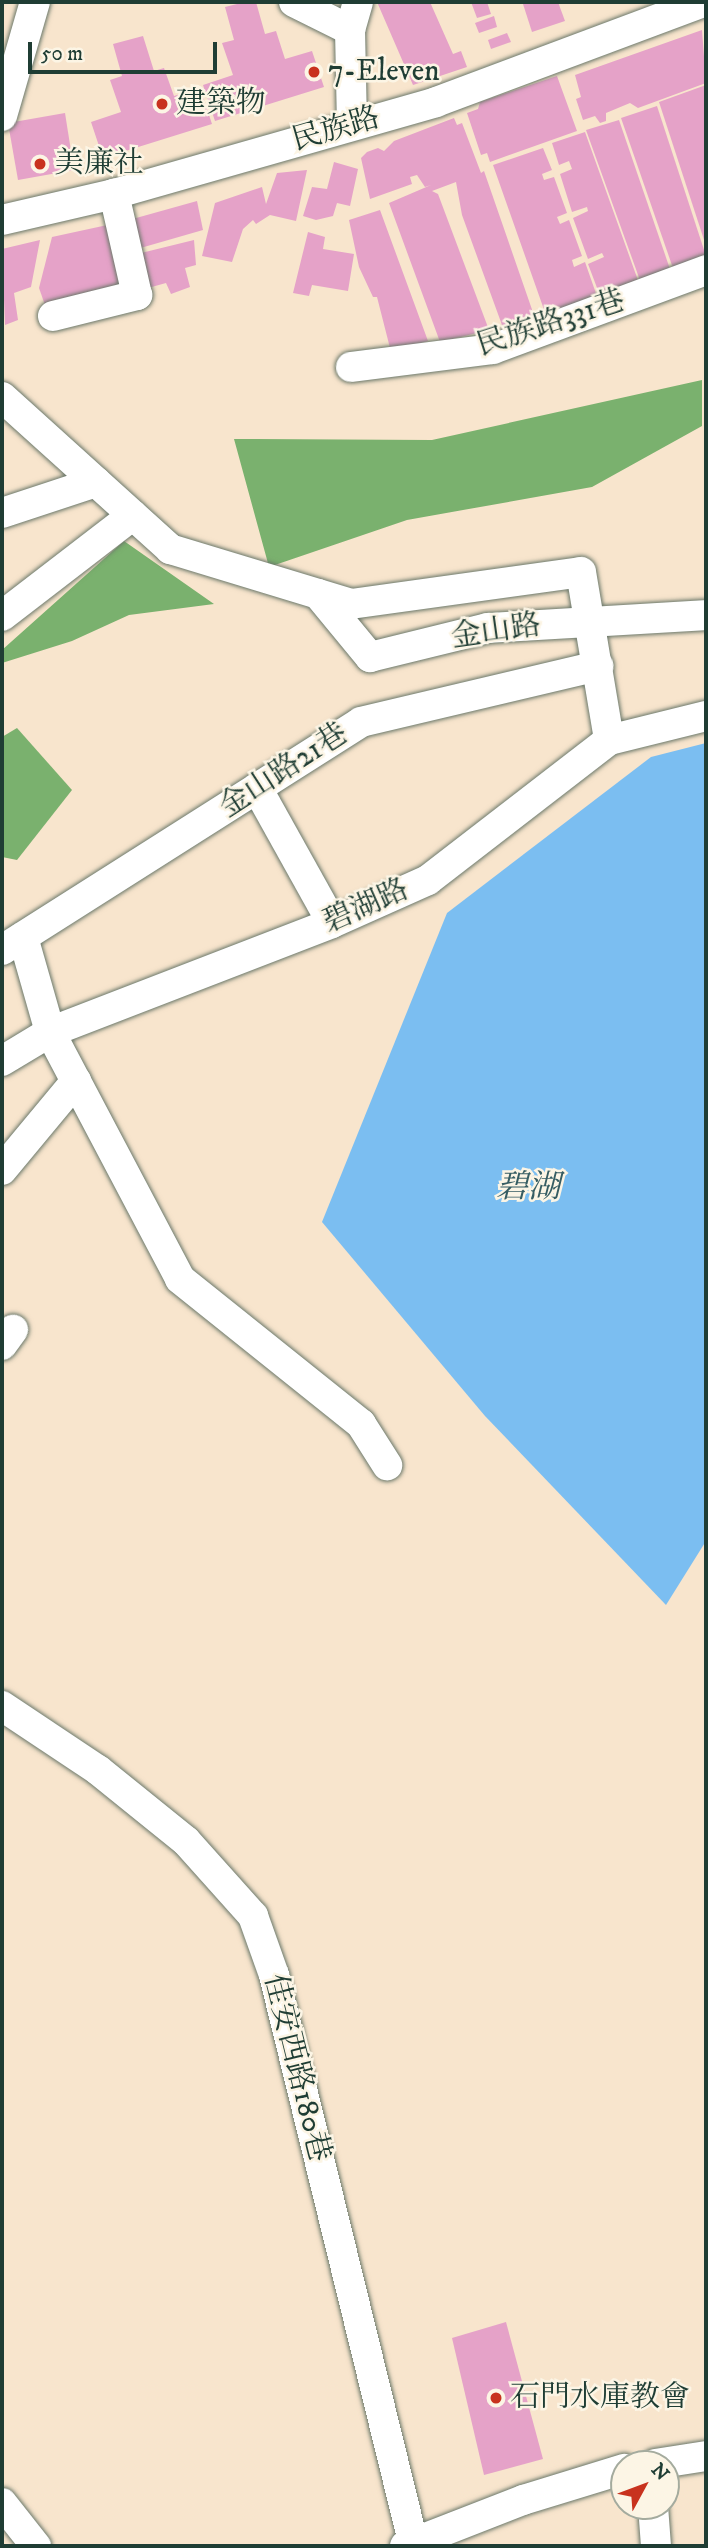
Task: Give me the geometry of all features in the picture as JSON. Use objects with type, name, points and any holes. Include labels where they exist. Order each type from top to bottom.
[{"type":"street","points":[[2,116],[6,84],[35,2]]},
{"type":"street","points":[[294,2],[354,16],[352,125]]},
{"type":"street","name":"民族路","points":[[2,220],[114,194],[436,102],[703,2]]},
{"type":"street","points":[[53,316],[137,295],[114,194]]},
{"type":"street","name":"民族路331巷","points":[[351,367],[494,349],[706,270]]},
{"type":"street","name":"金山路","points":[[2,397],[170,549],[351,604],[581,572],[591,622]]},
{"type":"street","points":[[2,513],[96,482]]},
{"type":"street","points":[[2,616],[133,515]]},
{"type":"street","name":"金山路","points":[[318,594],[370,657],[488,628],[706,615]]},
{"type":"street","points":[[591,622],[608,740]]},
{"type":"street","name":"金山路21巷","points":[[12,944],[360,722],[597,666]]},
{"type":"street","name":"碧湖路","points":[[2,1061],[50,1032],[332,923],[428,880],[608,740],[706,716]]},
{"type":"street","points":[[257,788],[332,923]]},
{"type":"street","points":[[12,944],[50,1032],[180,1279],[361,1424],[387,1465]]},
{"type":"street","points":[[2,1170],[76,1081]]},
{"type":"street","name":"佳安西路180巷","points":[[2,1706],[98,1770],[186,1842],[254,1916],[274,1975],[411,2545]]},
{"type":"street","points":[[680,2460],[706,2456]]},
{"type":"street","points":[[411,2545],[585,2478],[610,2472]]},
{"type":"street","points":[[2,2503],[36,2546]]},
{"type":"street","points":[[654,2520],[656,2546]]},
{"type":"green space","points":[[702,380],[702,426],[592,487],[407,520],[269,567],[234,439],[432,440]]},
{"type":"green space","points":[[124,541],[214,604],[129,615],[72,641],[2,663],[2,650]]},
{"type":"green space","points":[[17,728],[72,790],[17,860],[2,857],[2,737]]},
{"type":"water","name":"碧湖","points":[[706,743],[706,1541],[666,1605],[485,1416],[322,1222],[447,913],[651,757]]},
{"type":"building","name":"建築物","points":[[256,2],[265,34],[276,31],[285,59],[312,51],[324,87],[215,121],[203,85],[233,75],[222,43],[234,40],[225,7]]},
{"type":"building","points":[[377,2],[430,2],[453,54],[461,51],[467,67],[413,85]]},
{"type":"building","points":[[471,2],[487,2],[491,14],[477,18]]},
{"type":"building","points":[[558,2],[565,21],[532,32],[523,4]]},
{"type":"building","points":[[494,16],[497,27],[479,33],[475,23]]},
{"type":"building","points":[[702,30],[706,83],[638,108],[630,103],[606,113],[606,121],[600,123],[595,116],[583,120],[576,99],[581,97],[575,75]]},
{"type":"building","points":[[507,33],[511,42],[491,49],[488,40]]},
{"type":"building","name":"建築物","points":[[143,36],[154,71],[164,68],[174,96],[200,88],[212,124],[103,158],[91,122],[121,112],[110,80],[122,76],[113,44]]},
{"type":"building","points":[[557,76],[577,131],[490,162],[487,153],[481,155],[467,113],[478,109],[480,102]]},
{"type":"building","points":[[706,85],[706,246],[659,102]]},
{"type":"building","points":[[657,106],[706,256],[675,274],[621,118]]},
{"type":"building","points":[[65,113],[74,170],[18,180],[8,123]]},
{"type":"building","points":[[454,118],[457,125],[462,123],[481,173],[484,171],[537,324],[506,336],[462,215],[456,182],[432,191],[438,194],[489,330],[440,342],[389,203],[431,185],[425,187],[417,175],[410,177],[412,184],[370,199],[361,158],[367,152],[378,148],[384,151],[394,141]]},
{"type":"building","points":[[619,120],[672,275],[642,286],[586,130]]},
{"type":"building","points":[[585,132],[640,286],[602,301],[588,264],[604,257],[602,253],[588,259],[573,218],[588,211],[587,207],[572,212],[560,174],[572,169],[569,161],[559,165],[552,143]]},
{"type":"building","points":[[543,148],[552,170],[542,174],[544,180],[554,177],[567,213],[557,217],[560,224],[569,220],[582,256],[572,260],[574,267],[585,262],[599,302],[548,321],[493,165]]},
{"type":"building","points":[[334,162],[358,169],[350,206],[337,203],[333,216],[316,220],[303,216],[312,187],[327,189]]},
{"type":"building","points":[[307,170],[296,221],[270,215],[256,224],[253,220],[243,229],[232,262],[202,256],[215,203],[262,187],[266,204],[277,173]]},
{"type":"building","points":[[197,201],[203,230],[137,249],[129,220]]},
{"type":"building","points":[[380,210],[428,341],[397,350],[390,348],[377,297],[373,297],[359,267],[349,220]]},
{"type":"building","points":[[112,224],[122,284],[45,305],[39,288],[52,237]]},
{"type":"building","points":[[308,232],[325,237],[323,249],[354,254],[348,291],[312,285],[309,296],[293,293]]},
{"type":"building","points":[[40,240],[31,287],[14,293],[18,320],[5,325],[2,249]]},
{"type":"building","points":[[194,240],[196,265],[185,268],[190,287],[171,294],[166,283],[148,288],[137,254]]},
{"type":"building","name":"石門水庫教會","points":[[506,2322],[543,2459],[484,2475],[452,2338]]},
{"type":"place","name":"7-Eleven","points":[[314,72]]},
{"type":"place","name":"建築物","points":[[162,104]]},
{"type":"place","name":"美廉社","points":[[40,164]]},
{"type":"place","name":"石門水庫教會","points":[[496,2398]]}]
